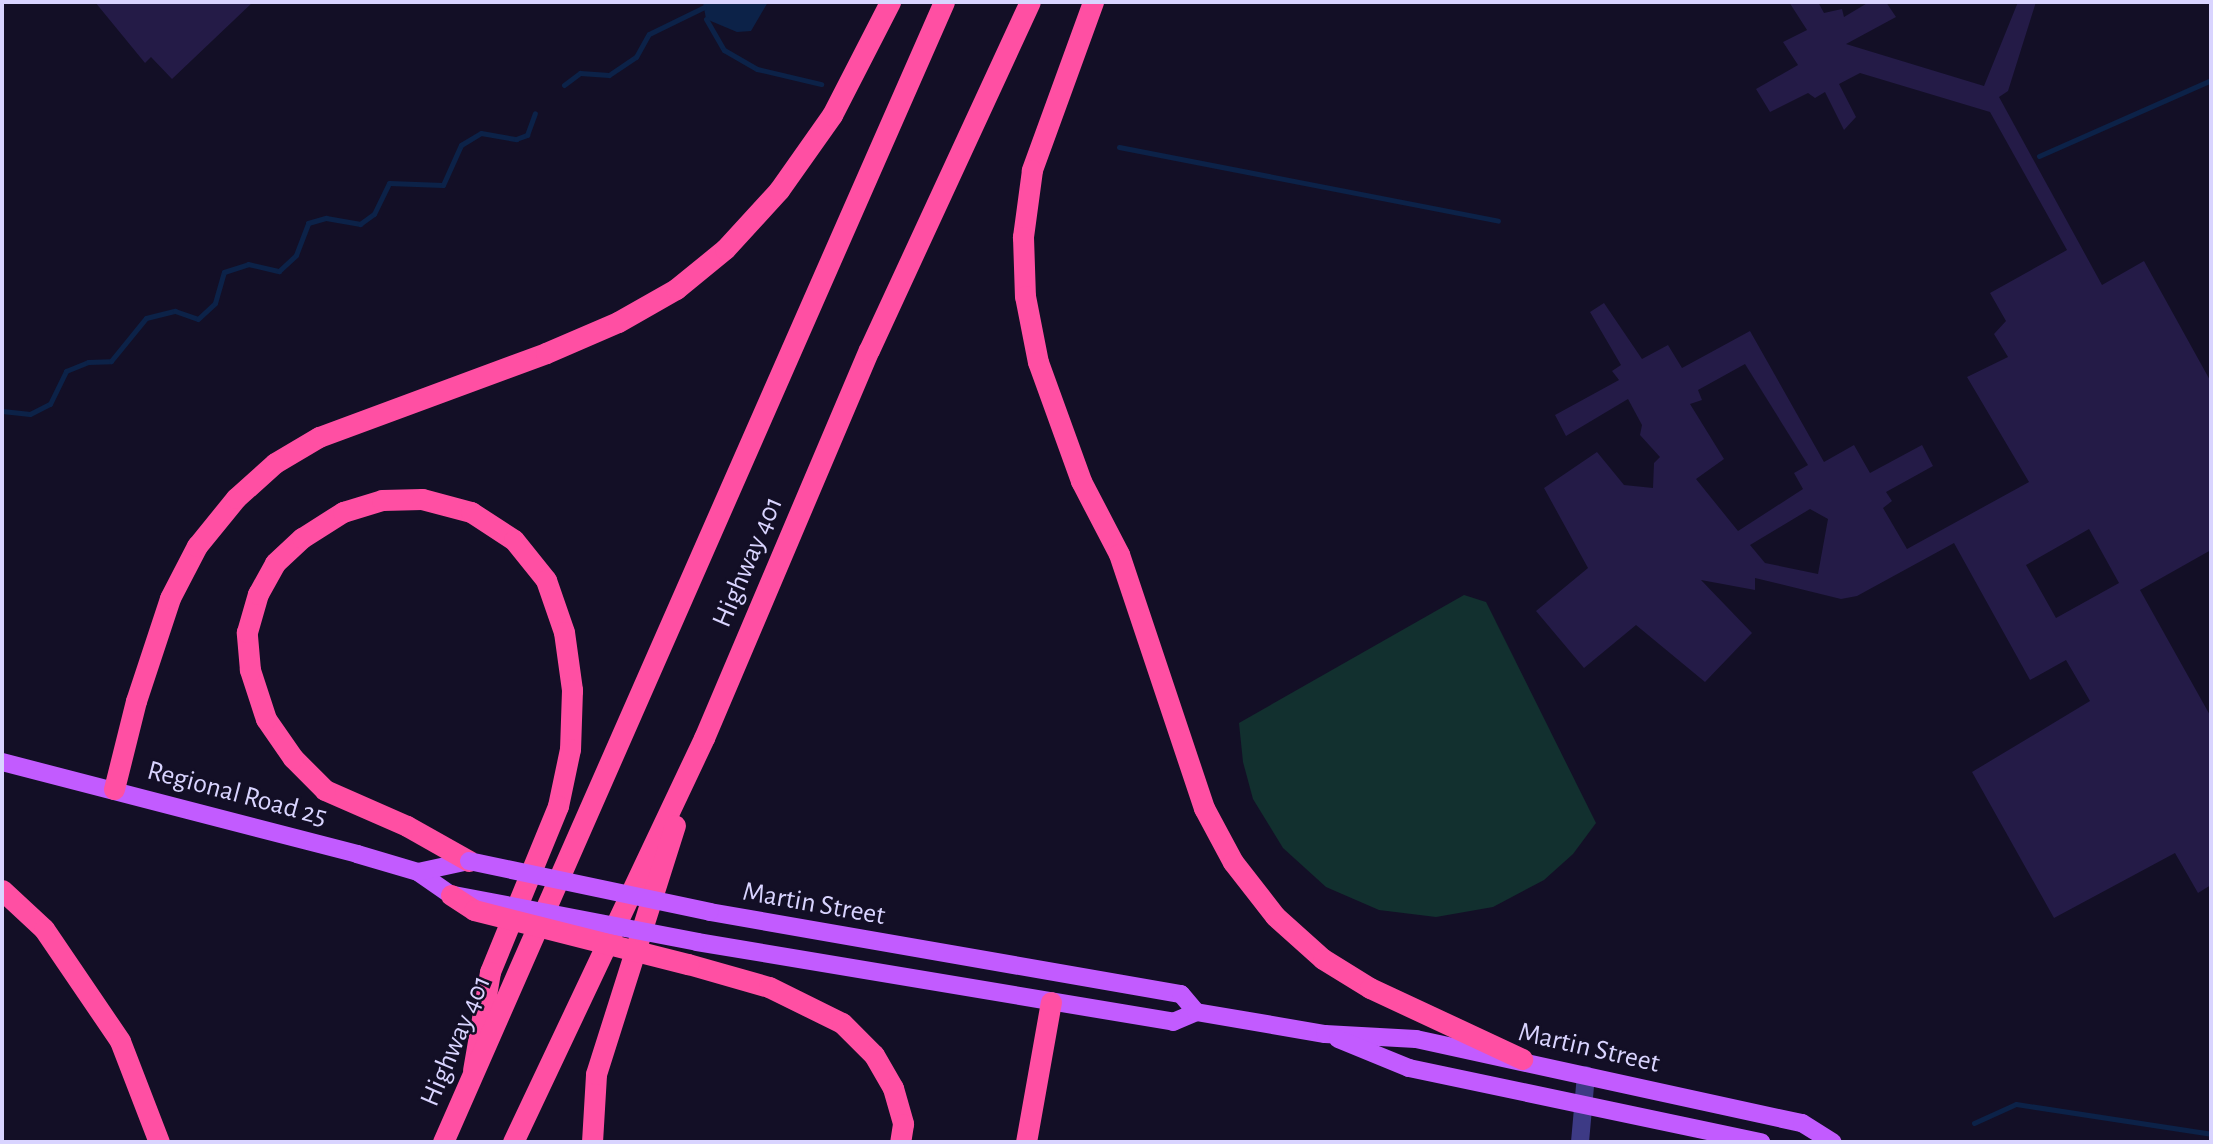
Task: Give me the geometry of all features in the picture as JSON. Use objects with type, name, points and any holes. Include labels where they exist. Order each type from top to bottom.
[{"type":"highway","points":[[114,789],[135,701],[170,598],[197,546],[236,498],[275,463],[319,436],[546,353],[618,322],[676,289],[725,249],[779,190],[832,115],[890,2]]},
{"type":"highway","name":"Highway 401","points":[[443,1142],[944,2]]},
{"type":"highway","name":"Highway 401","points":[[513,1142],[704,738],[869,350],[1030,2]]},
{"type":"highway","points":[[1093,2],[1032,170],[1023,237],[1025,296],[1038,362],[1081,481],[1119,554],[1204,808],[1233,862],[1275,916],[1323,959],[1370,988],[1522,1059]]},
{"type":"highway","points":[[469,861],[407,826],[325,790],[293,758],[266,719],[250,670],[247,632],[258,594],[275,563],[302,538],[343,512],[382,500],[422,499],[471,512],[514,540],[546,580],[564,632],[572,690],[570,749],[558,806],[491,972],[473,1070]]},
{"type":"highway","points":[[592,1142],[596,1074],[614,1005],[704,738]]},
{"type":"highway","points":[[2,890],[44,929],[120,1041],[159,1142]]},
{"type":"highway","points":[[451,895],[474,910],[769,987],[842,1023],[874,1055],[893,1088],[903,1125],[900,1142]]},
{"type":"highway","points":[[1026,1142],[1051,1002]]},
{"type":"main road","name":"Regional Road 25","points":[[2,762],[114,789],[418,872],[451,895]]},
{"type":"main road","name":"Martin Street","points":[[418,872],[469,861],[710,912],[1181,995],[1196,1012]]},
{"type":"main road","name":"Martin Street","points":[[451,895],[697,942],[1173,1022],[1196,1012],[1325,1034],[1416,1039],[1522,1059],[1802,1124],[1833,1142]]},
{"type":"main road","name":"Martin Street","points":[[1325,1034],[1409,1068],[1761,1142]]},
{"type":"street","points":[[1580,1142],[1586,1075]]},
{"type":"green space","points":[[1464,595],[1486,602],[1596,823],[1573,854],[1544,880],[1493,907],[1436,917],[1379,910],[1326,887],[1283,848],[1253,799],[1243,762],[1239,723]]},
{"type":"water","points":[[703,2],[768,2],[751,31],[737,32],[706,19]]},
{"type":"building","points":[[95,2],[253,2],[172,79],[151,57],[145,63]]},
{"type":"building","points":[[1789,2],[1818,2],[1824,13],[1842,9],[1844,17],[1869,2],[1886,2],[1896,17],[1846,44],[1984,86],[2018,2],[2036,2],[2008,91],[1999,97],[2102,285],[2144,261],[2211,382],[2211,550],[2140,590],[2211,717],[2211,885],[2198,893],[2175,853],[2054,918],[1972,772],[2090,701],[2066,660],[2030,680],[1954,543],[1857,596],[1841,599],[1755,578],[1755,590],[1701,580],[1752,633],[1705,682],[1636,625],[1584,668],[1536,611],[1588,568],[1544,488],[1597,452],[1624,485],[1653,488],[1654,463],[1660,457],[1640,435],[1642,425],[1628,399],[1566,436],[1555,415],[1619,380],[1612,371],[1621,365],[1590,312],[1604,303],[1642,359],[1668,345],[1682,368],[1750,331],[1824,462],[1854,445],[1870,473],[1922,445],[1933,466],[1886,492],[1892,501],[1883,508],[1907,549],[2029,482],[1967,377],[2008,357],[1994,334],[2006,321],[1990,293],[2067,250],[1990,112],[1860,73],[1839,84],[1856,117],[1844,130],[1825,92],[1815,98],[1808,93],[1770,112],[1756,89],[1798,65],[1783,42],[1807,30]],"holes":[[[1745,364],[1808,465],[1794,473],[1803,489],[1738,531],[1696,479],[1724,459],[1690,404],[1702,400],[1698,390]],[[1810,509],[1828,519],[1818,574],[1765,563],[1750,545]],[[2089,529],[2119,583],[2056,618],[2026,565]]]},
{"type":"waterway","points":[[564,85],[580,73],[609,75],[636,57],[649,34],[704,7]]},
{"type":"waterway","points":[[706,19],[724,50],[757,69],[821,84]]},
{"type":"waterway","points":[[2039,156],[2211,80]]},
{"type":"waterway","points":[[2,411],[30,414],[50,404],[66,371],[88,362],[111,361],[146,318],[175,311],[198,319],[215,303],[224,272],[248,264],[279,271],[296,255],[308,223],[326,218],[360,224],[374,214],[389,183],[443,185],[461,145],[481,133],[516,139],[527,135],[535,113]]},
{"type":"waterway","points":[[1119,147],[1498,221]]},
{"type":"waterway","points":[[1974,1123],[2016,1104],[2211,1134]]}]
